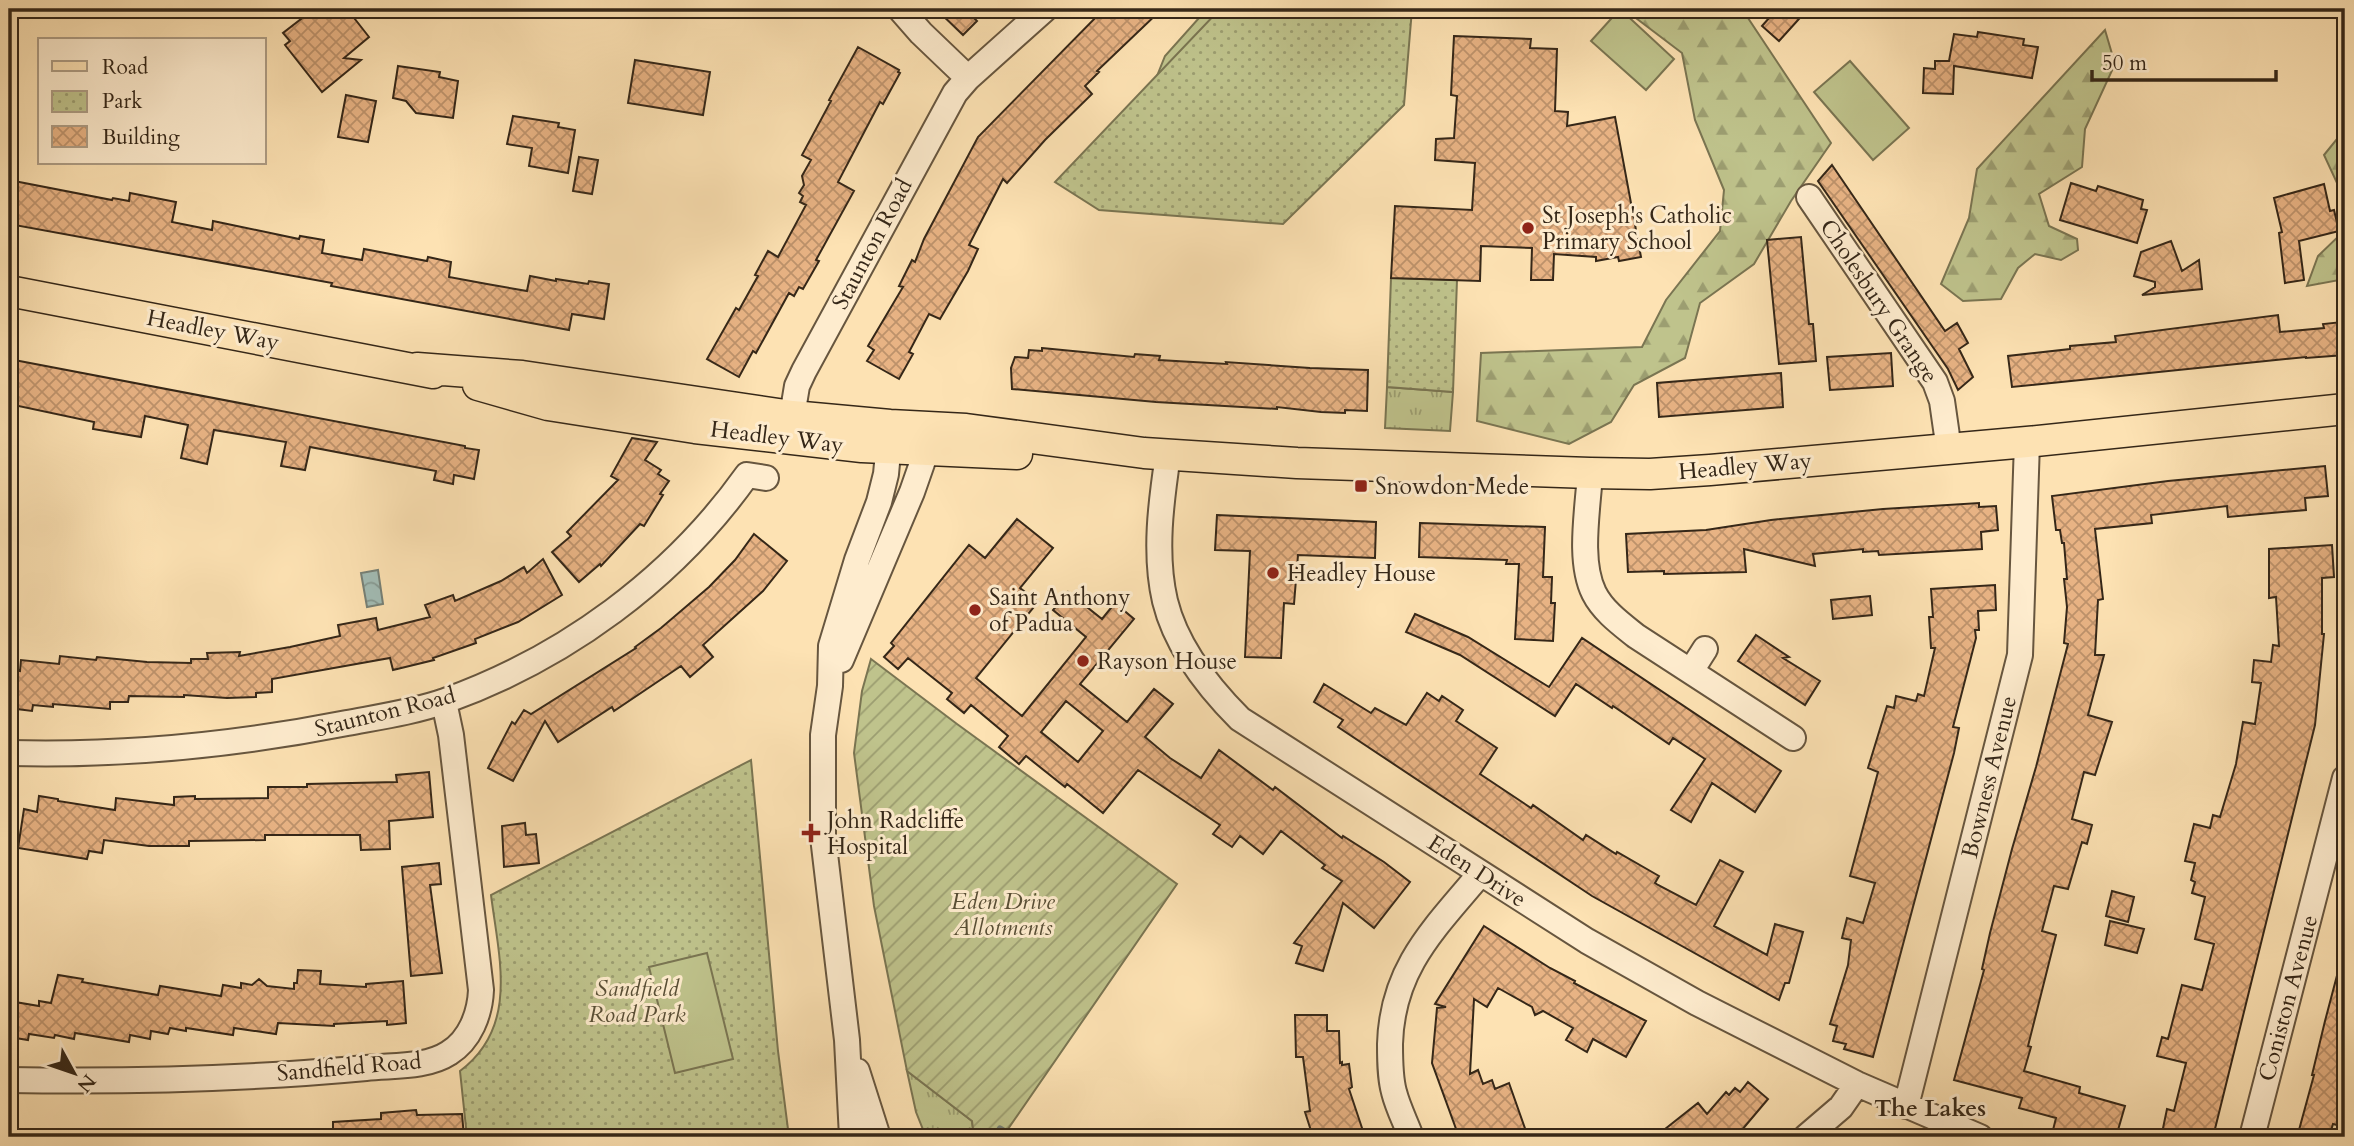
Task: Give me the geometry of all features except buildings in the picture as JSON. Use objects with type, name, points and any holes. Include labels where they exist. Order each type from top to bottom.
[{"type":"main road","name":"Headley Way","points":[[9,291],[417,368],[559,407],[695,428],[862,447],[890,436]]},
{"type":"main road","name":"Headley Way","points":[[417,368],[522,376],[792,416],[890,436],[928,438],[966,429],[1156,454],[1297,463],[1590,473],[1650,474],[1949,450],[2345,409]]},
{"type":"street","points":[[900,9],[920,33],[968,78]]},
{"type":"street","name":"Staunton Road","points":[[792,416],[797,386],[804,371],[955,93],[1045,9]]},
{"type":"street","name":"Cholesbury Grange","points":[[1810,197],[1935,382],[1942,401],[1949,450]]},
{"type":"street","points":[[852,1137],[847,1040],[823,838],[823,735],[830,686],[831,646],[856,560],[879,502],[886,474],[890,436]]},
{"type":"street","points":[[830,686],[912,492],[928,438]]},
{"type":"street","name":"Bowness Avenue","points":[[1906,1106],[2020,655],[2028,442]]},
{"type":"street","name":"Eden Drive","points":[[1156,454],[1162,491],[1160,537],[1166,601],[1187,652],[1216,696],[1241,719],[1587,941],[1686,997],[1857,1084],[1980,1137]]},
{"type":"street","points":[[1590,473],[1585,563],[1595,596],[1636,636],[1793,738]]},
{"type":"street","name":"Staunton Road","points":[[9,753],[115,752],[228,743],[291,734],[444,702],[552,651],[605,617],[676,559],[716,516],[747,475],[766,478]]},
{"type":"street","points":[[1691,671],[1705,649]]},
{"type":"street","name":"Sandfield Road","points":[[9,1080],[194,1077],[348,1069],[429,1062],[449,1054],[459,1046],[476,1018],[481,990],[451,735],[444,702]]},
{"type":"street","name":"Coniston Avenue","points":[[2252,1137],[2345,778]]},
{"type":"street","points":[[1411,1137],[1393,1091],[1391,1075],[1391,1035],[1396,995],[1404,975],[1426,938],[1480,874]]},
{"type":"street","points":[[847,1040],[878,1137]]},
{"type":"street","points":[[1806,1137],[1841,1107],[1857,1084]]},
{"type":"green space","points":[[1207,9],[1225,9],[1151,91],[1165,56]]},
{"type":"green space","points":[[1220,9],[1412,9],[1404,105],[1283,224],[1099,210],[1055,182]]},
{"type":"green space","points":[[1620,9],[1674,59],[1646,90],[1591,41]]},
{"type":"green space","points":[[1624,9],[1742,9],[1831,143],[1791,201],[1754,264],[1700,303],[1685,358],[1634,385],[1611,422],[1569,444],[1477,421],[1481,353],[1642,347],[1666,300],[1720,231],[1724,190],[1695,120],[1682,53]]},
{"type":"green space","points":[[2105,30],[2115,64],[2085,129],[2082,167],[2039,194],[2049,226],[2077,239],[2078,250],[2061,260],[2035,254],[2018,268],[2001,299],[1963,301],[1941,284],[1969,218],[1977,169]]},
{"type":"green space","points":[[1850,61],[1909,128],[1873,160],[1814,92]]},
{"type":"green space","points":[[2345,129],[2345,186],[2337,183],[2324,155]]},
{"type":"green space","points":[[2345,230],[2345,279],[2307,286],[2318,256]]},
{"type":"green space","points":[[1391,278],[1457,280],[1453,392],[1387,387]]},
{"type":"green space","points":[[1387,387],[1453,392],[1450,431],[1385,428]]},
{"type":"green space","name":"Eden Drive Allotments","points":[[871,659],[1177,884],[1006,1132],[1007,1137],[974,1137],[972,1121],[907,1071],[874,906],[854,753],[862,691]]},
{"type":"green space","name":"Sandfield Road Park","points":[[751,760],[778,1051],[789,1137],[467,1137],[460,1071],[479,1053],[491,1034],[498,1013],[501,990],[491,895]]},
{"type":"green space","points":[[707,953],[733,1059],[675,1073],[649,967]]},
{"type":"green space","points":[[907,1071],[972,1121],[974,1137],[926,1137],[916,1112]]},
{"type":"water","points":[[378,570],[383,604],[367,607],[361,573]]},
{"type":"waterway","points":[[1000,1129],[1013,1137]]},
{"type":"place","name":"St Joseph's Catholic Primary School","points":[[1528,228]]},
{"type":"place","name":"Snowdon Mede","points":[[1361,486]]},
{"type":"place","name":"Headley House","points":[[1273,573]]},
{"type":"place","name":"Saint Anthony of Padua","points":[[975,610]]},
{"type":"place","name":"Rayson House","points":[[1083,661]]},
{"type":"place","name":"John Radcliffe Hospital","points":[[811,833]]},
{"type":"district","name":"The Lakes","points":[[1930,1108]]}]
